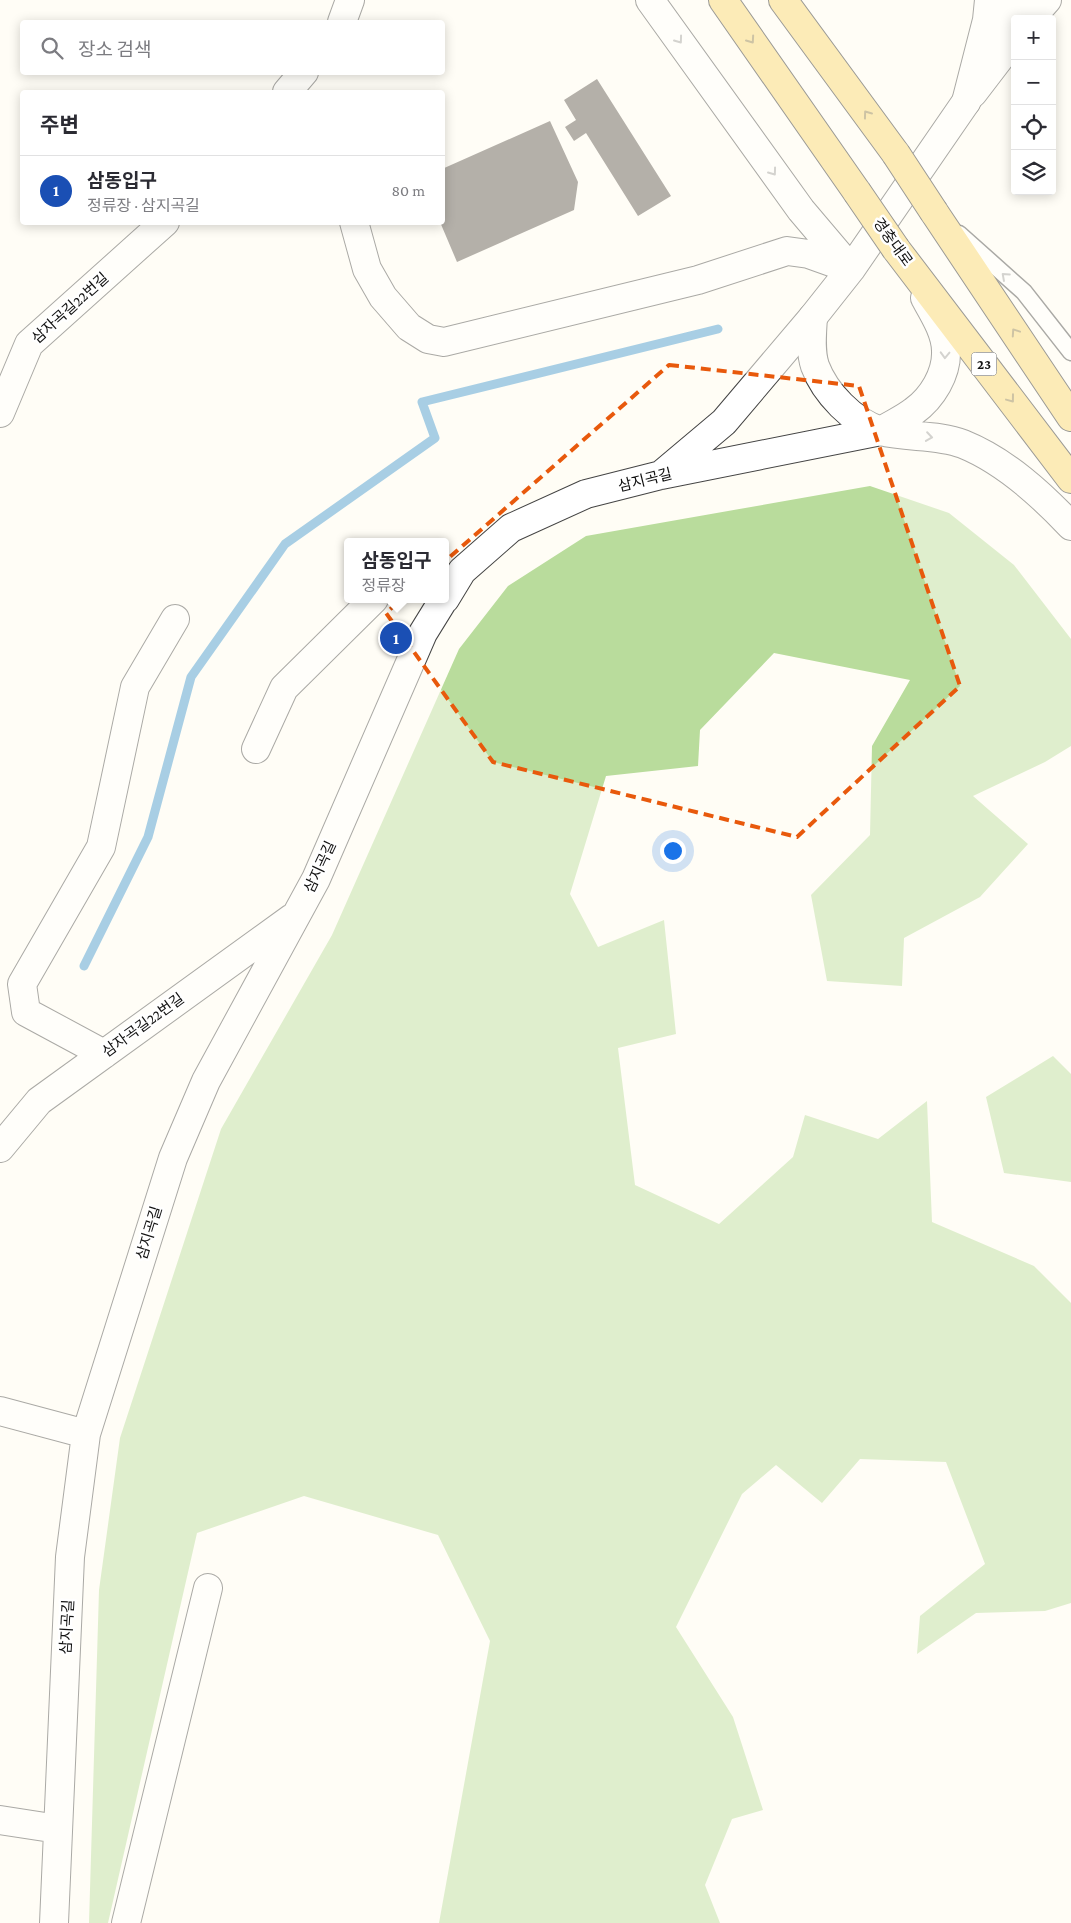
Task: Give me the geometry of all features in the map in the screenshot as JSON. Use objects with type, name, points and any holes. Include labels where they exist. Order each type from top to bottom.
[{"type":"main road","name":"경충대로","points":[[722,0],[896,249],[1071,479]]},
{"type":"main road","points":[[783,0],[896,154],[1071,417]]},
{"type":"street","points":[[343,20],[350,0]]},
{"type":"street","points":[[650,0],[801,210],[851,269]]},
{"type":"street","points":[[966,102],[987,20],[989,0]]},
{"type":"street","points":[[966,102],[986,65],[1015,0]]},
{"type":"street","points":[[1033,15],[1047,0]]},
{"type":"street","points":[[661,475],[724,422],[813,317],[851,269],[966,102],[1011,43]]},
{"type":"street","points":[[290,90],[302,75]]},
{"type":"street","name":"삼자곡길22번길","points":[[0,413],[29,344],[163,225]]},
{"type":"street","points":[[355,225],[367,269],[383,297],[409,327],[428,340],[444,342],[698,280],[787,251],[809,254],[851,269]]},
{"type":"street","points":[[881,430],[915,411],[934,391],[944,370],[946,351],[938,321],[896,249]]},
{"type":"street","points":[[813,317],[812,344],[815,365],[827,389],[843,408],[881,430],[935,437],[963,444],[1021,478],[1071,526]]},
{"type":"street","name":"삼지곡길","points":[[449,586],[453,572],[511,528],[586,494],[661,475],[881,430]]},
{"type":"street","points":[[256,749],[284,688],[370,603]]},
{"type":"street","name":"삼지곡길","points":[[54,1923],[70,1557],[86,1434],[173,1158],[206,1081],[298,914],[320,870],[423,633],[442,603]]},
{"type":"street","points":[[104,1054],[26,1012],[22,984],[102,848],[135,687],[175,619]]},
{"type":"street","name":"삼자곡길22번길","points":[[0,1148],[39,1101],[298,914]]},
{"type":"street","points":[[0,1411],[86,1434]]},
{"type":"street","points":[[126,1923],[208,1588]]},
{"type":"street","points":[[0,1820],[58,1829]]},
{"type":"lane","points":[[934,212],[1024,292],[1071,352]]},
{"type":"highlighted area","points":[[669,365],[859,386],[960,686],[797,837],[493,762],[386,613]]},
{"type":"green space","points":[[870,486],[949,513],[1014,565],[1071,639],[1071,746],[1045,762],[973,796],[1028,844],[980,897],[904,938],[902,986],[827,981],[811,895],[870,835],[872,746],[910,680],[774,653],[700,730],[698,766],[606,776],[570,894],[598,947],[664,920],[676,1034],[618,1048],[635,1185],[719,1224],[793,1157],[805,1115],[878,1139],[927,1101],[932,1222],[1034,1266],[1071,1303],[1071,1603],[1045,1611],[976,1613],[917,1654],[920,1616],[985,1564],[946,1462],[860,1459],[822,1503],[776,1465],[742,1494],[676,1627],[733,1717],[763,1810],[732,1819],[705,1885],[720,1923],[439,1923],[490,1641],[438,1535],[304,1496],[197,1533],[108,1923],[89,1923],[99,1590],[120,1438],[221,1129],[332,935],[459,649],[508,586],[586,536]]},
{"type":"green space","points":[[1053,1056],[1071,1074],[1071,1182],[1004,1173],[986,1097]]},
{"type":"building","points":[[597,79],[671,196],[638,216],[586,133],[574,141],[565,127],[576,120],[564,100]]},
{"type":"building","points":[[550,121],[578,182],[574,210],[457,262],[441,225],[445,225],[445,168]]},
{"type":"waterway","points":[[84,966],[148,837],[191,677],[285,544],[435,438],[422,402],[718,329]]},
{"type":"place","name":"삼동입구","points":[[396,638]]}]
